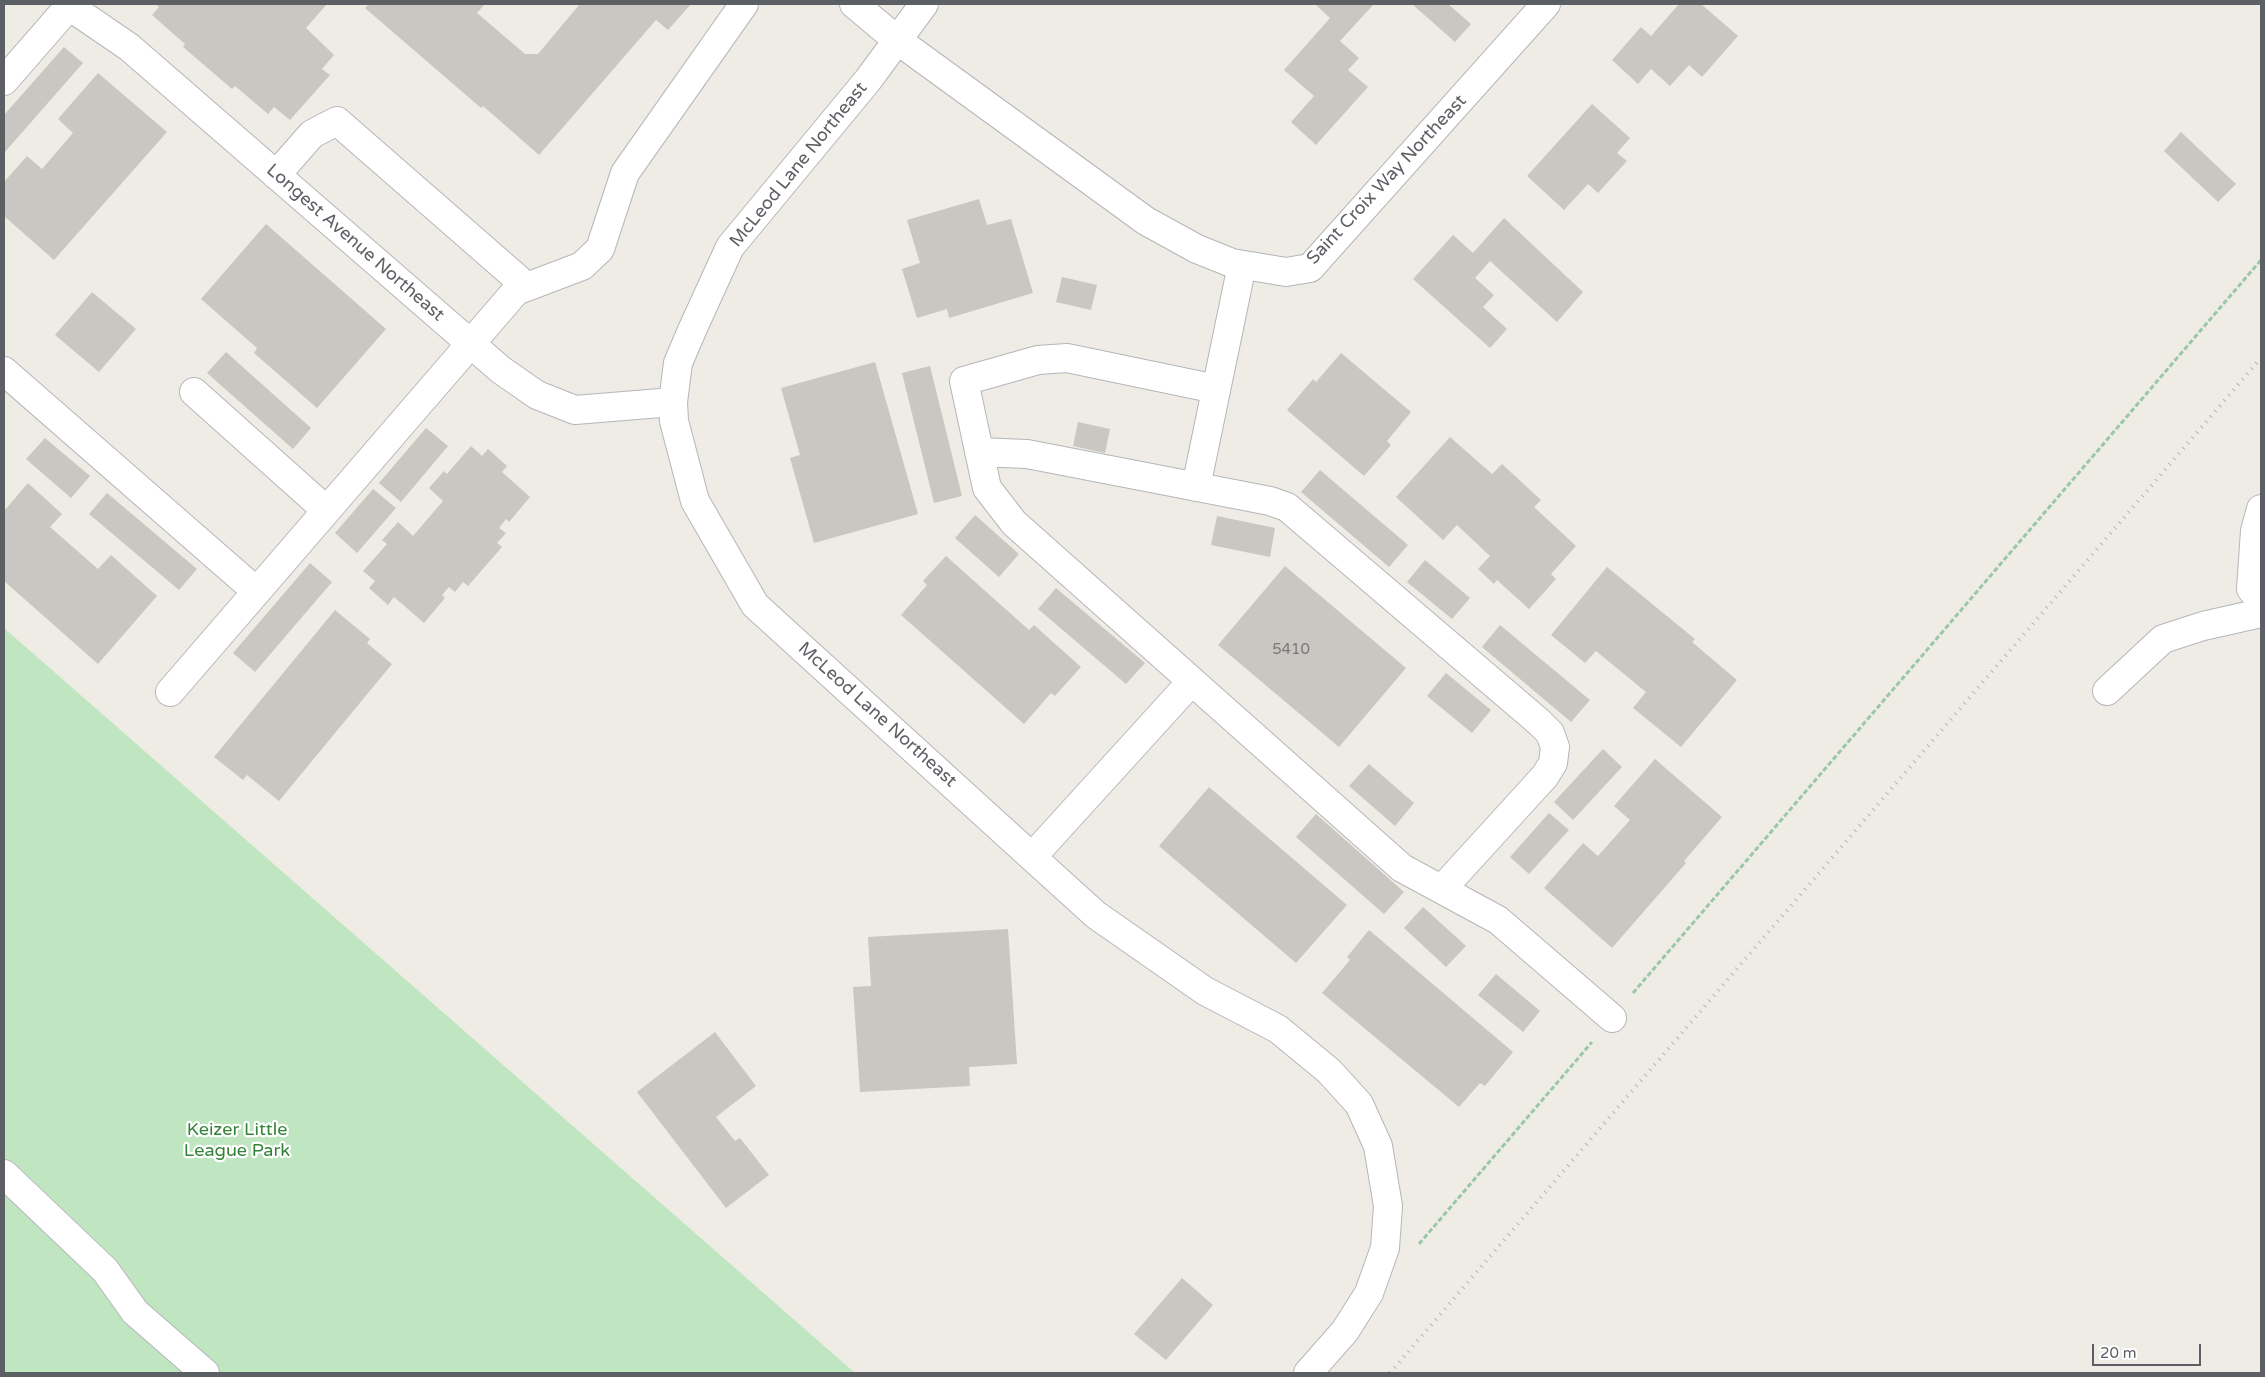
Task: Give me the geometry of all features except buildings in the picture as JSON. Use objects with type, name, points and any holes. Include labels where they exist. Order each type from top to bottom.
[{"type":"street","points":[[170,692],[516,291],[582,266],[600,249],[625,173],[744,4]]},
{"type":"street","name":"Saint Croix Way Northeast","points":[[854,4],[897,40],[1146,221],[1197,249],[1232,263],[1286,272],[1310,268],[1546,4]]},
{"type":"street","name":"McLeod Lane Northeast","points":[[924,4],[868,80],[730,247],[678,363],[673,402],[674,421],[695,501],[755,604],[1032,857],[1096,915],[1205,992],[1278,1029],[1329,1071],[1359,1104],[1378,1146],[1388,1206],[1385,1248],[1369,1293],[1345,1331],[1308,1373]]},
{"type":"street","points":[[4,81],[69,5]]},
{"type":"street","name":"Longest Avenue Northeast","points":[[69,5],[129,47],[501,370],[537,395],[575,410],[673,402]]},
{"type":"street","points":[[276,175],[312,134],[336,121],[526,286]]},
{"type":"street","points":[[1196,487],[1242,265]]},
{"type":"street","points":[[1216,389],[1067,358],[1038,360],[964,381],[987,488],[1014,523],[1402,868],[1498,920],[1612,1018]]},
{"type":"street","points":[[4,371],[256,591]]},
{"type":"street","points":[[194,392],[326,510]]},
{"type":"street","points":[[979,452],[1027,454],[1287,507],[1550,734],[1555,747],[1553,763],[1545,776],[1442,890]]},
{"type":"street","points":[[2261,509],[2255,531],[2251,589],[2261,601]]},
{"type":"street","points":[[2107,691],[2164,639],[2203,626],[2261,614]]},
{"type":"street","points":[[1032,857],[1192,681]]},
{"type":"street","points":[[4,1174],[105,1270],[135,1312],[205,1373]]},
{"type":"path","points":[[1418,1245],[2261,260]]},
{"type":"green space","name":"Keizer Little League Park","points":[[4,628],[855,1373],[4,1373]]},
{"type":"railway","points":[[1390,1373],[2261,358]]}]
